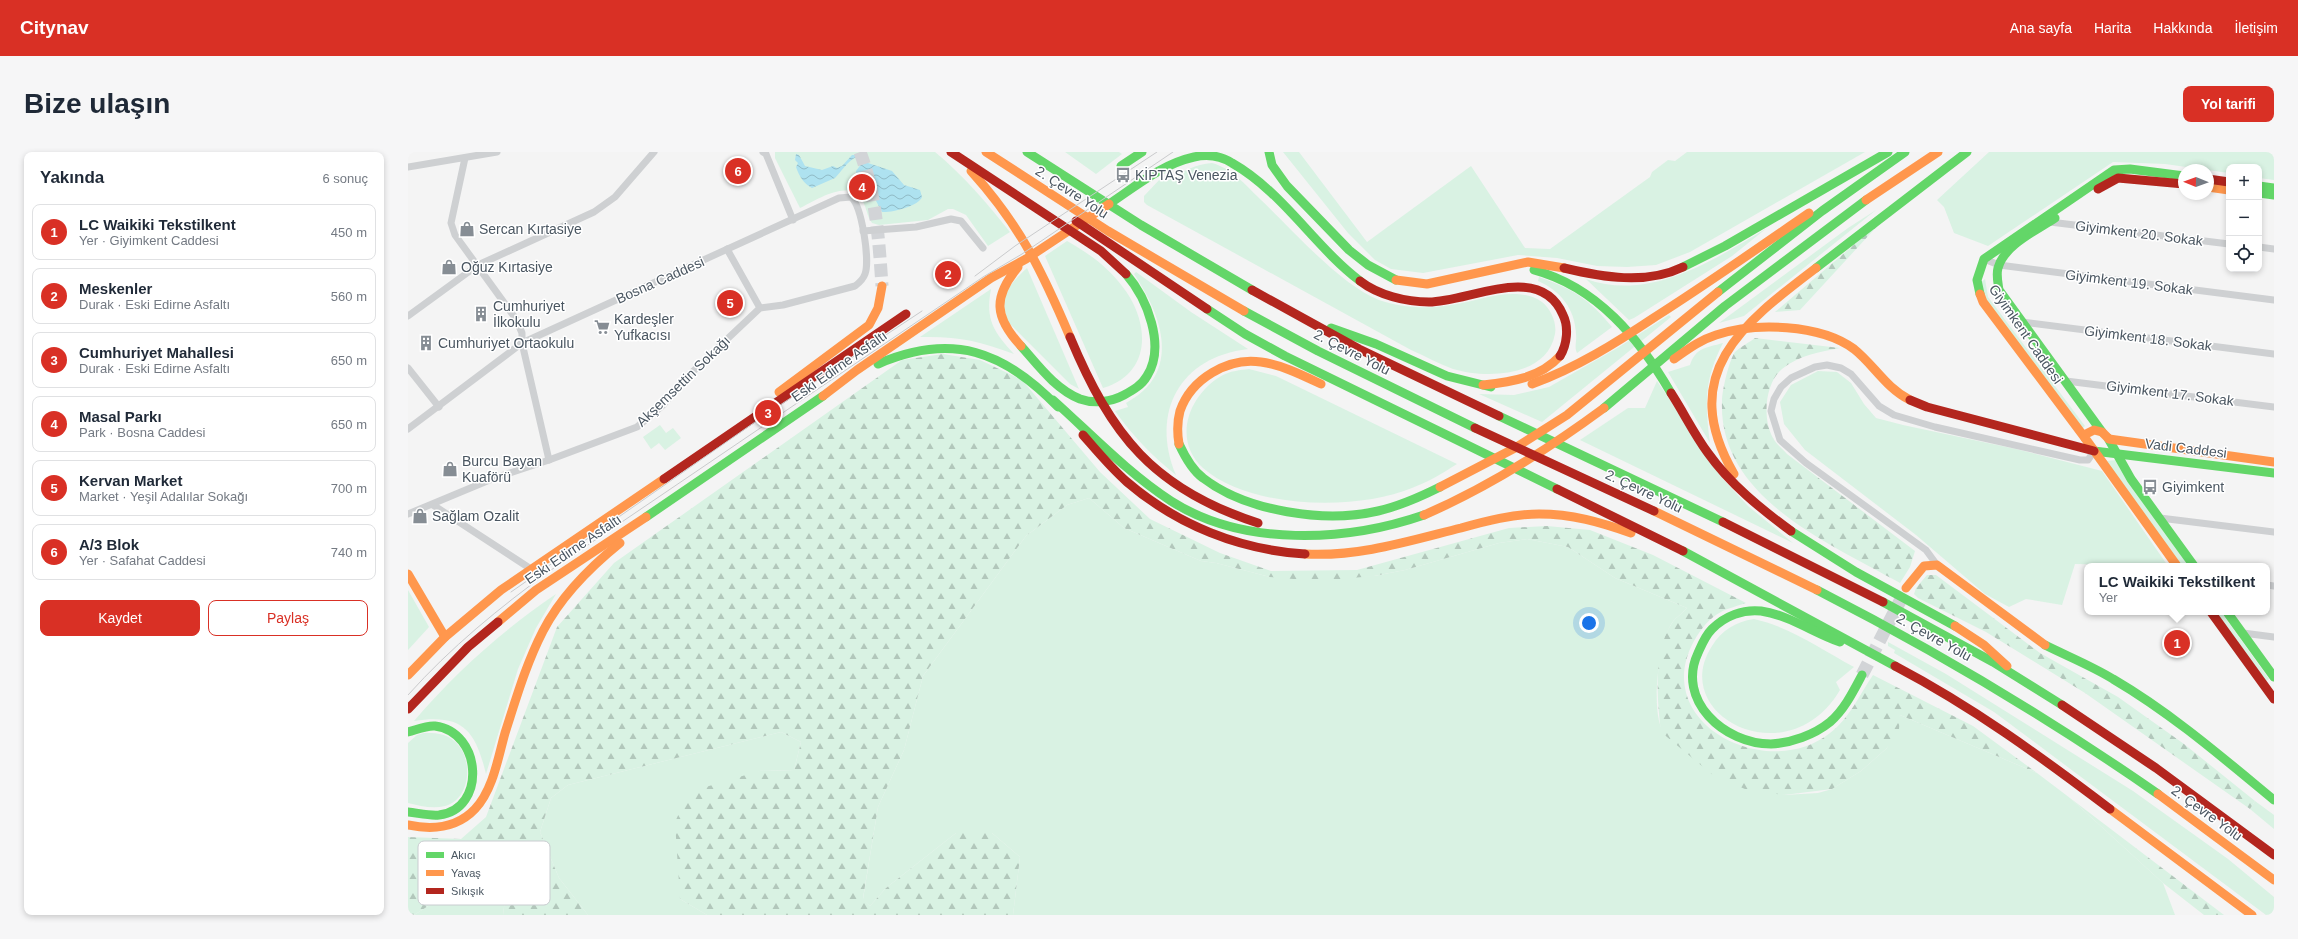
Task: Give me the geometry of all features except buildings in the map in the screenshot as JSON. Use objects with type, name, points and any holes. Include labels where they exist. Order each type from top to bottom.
[{"type":"main road","points":[[951,152],[1103,252],[1118,264],[1136,287],[1150,315],[1154,333],[1155,351],[1153,363],[1142,383],[1122,396],[1110,401],[1088,401],[1079,398],[1058,384],[1021,347],[1005,329],[1000,319],[998,308],[1001,289],[1008,278],[1026,259]]},
{"type":"main road","points":[[951,152],[995,199],[1022,236],[1042,274],[1102,406],[1123,436],[1173,483],[1213,506],[1263,525],[1325,534]]},
{"type":"main road","name":"2. Çevre Yolu","points":[[986,152],[1034,185],[1137,249],[1242,310],[1381,383],[1798,581],[1944,658],[2041,716],[2110,762],[2190,817],[2274,880]]},
{"type":"main road","name":"2. Çevre Yolu","points":[[1027,152],[1144,227],[1333,335],[1400,369],[1844,581],[1955,641],[2018,678],[2146,761],[2274,854]]},
{"type":"main road","points":[[1121,166],[1142,152]]},
{"type":"main road","name":"Eski Edirne Asfaltı","points":[[408,709],[468,647],[536,590],[670,501],[970,293],[1026,259],[1187,152]]},
{"type":"main road","points":[[1269,152],[1272,165],[1287,186],[1349,250],[1385,276],[1398,280],[1427,284],[1528,262],[1549,264],[1602,277],[1642,277],[1674,270],[1725,246],[1888,152]]},
{"type":"main road","points":[[1318,326],[1348,333],[1447,376],[1483,385],[1510,388],[1536,383],[1559,374],[1624,337],[1710,282],[1791,224],[1852,188],[1905,152]]},
{"type":"main road","points":[[823,396],[892,357],[914,351],[939,348],[970,350],[1003,361],[1036,383],[1146,483],[1174,503],[1195,514],[1218,522],[1261,532],[1303,536],[1374,530],[1399,523],[1457,500],[1538,454],[1604,408],[1636,383],[1724,307],[1837,220],[1938,152]]},
{"type":"main road","points":[[1752,500],[1724,460],[1713,426],[1712,410],[1716,377],[1723,358],[1732,341],[1767,306],[1968,152]]},
{"type":"main road","points":[[1164,167],[1188,158],[1206,155],[1225,158],[1236,164],[1265,190],[1349,272],[1378,292],[1411,300],[1429,302],[1516,286],[1534,288],[1546,294],[1558,304],[1566,325],[1564,348],[1557,359],[1549,368],[1536,375],[1521,380],[1483,385]]},
{"type":"main road","points":[[1984,259],[2114,170],[2130,169],[2178,175]]},
{"type":"main road","name":"Giyimkent Caddesi","points":[[2109,439],[2102,432],[1999,290],[1997,276],[1999,265],[2008,252],[2108,182],[2118,178],[2178,183]]},
{"type":"main road","points":[[2214,180],[2226,182]]},
{"type":"main road","points":[[1034,185],[1051,202],[1081,225],[1245,334],[1392,410],[1664,540],[1705,564],[1932,684],[1989,721],[2106,805],[2252,915]]},
{"type":"main road","points":[[2262,186],[2274,188]]},
{"type":"main road","points":[[1392,410],[1373,406],[1351,398],[1274,364],[1261,361],[1238,362],[1213,370],[1190,391],[1183,403],[1180,416],[1178,430],[1179,444],[1185,460],[1204,480],[1236,496],[1275,510],[1302,514],[1338,515],[1368,512],[1414,499],[1473,471],[1548,428],[1852,188]]},
{"type":"main road","points":[[2214,188],[2226,190]]},
{"type":"main road","points":[[2262,193],[2274,195]]},
{"type":"main road","name":"Giyimkent Caddesi","points":[[1984,259],[1977,276],[1977,289],[1983,302],[2175,563]]},
{"type":"main road","points":[[1499,268],[1535,270],[1561,277],[1577,284],[1608,311],[1661,376],[1708,454],[1723,472],[1752,500],[1793,533],[1978,641],[2004,662],[2018,678]]},
{"type":"main road","points":[[731,433],[778,393],[869,325],[878,308],[882,286]]},
{"type":"main road","name":"Eski Edirne Asfaltı","points":[[408,675],[445,637],[501,590],[906,314]]},
{"type":"main road","name":"Vadi Caddesi","points":[[1636,383],[1688,349],[1721,333],[1759,328],[1810,332],[1830,337],[1852,348],[1887,385],[1912,401],[1927,407],[2094,451],[2274,474]]},
{"type":"main road","points":[[1053,400],[1109,464],[1146,497],[1202,530],[1259,549],[1321,555],[1368,552],[1500,517],[1547,514],[1584,517],[1613,526],[1680,557],[1705,564]]},
{"type":"main road","points":[[2084,438],[2086,434],[2094,430],[2102,432]]},
{"type":"main road","points":[[2109,439],[2131,479],[2192,563]]},
{"type":"main road","name":"Vadi Caddesi","points":[[2109,439],[2274,462]]},
{"type":"main road","points":[[408,825],[425,828],[443,827],[464,819],[476,808],[491,777],[531,659],[553,614],[583,575],[670,501]]},
{"type":"main road","points":[[1906,588],[1913,577],[1924,566],[1937,565],[2040,643],[2112,678],[2153,704],[2191,731],[2274,800]]},
{"type":"main road","points":[[408,574],[445,637]]},
{"type":"main road","points":[[1862,646],[1829,639],[1773,614],[1757,611],[1737,613],[1722,620],[1709,631],[1702,642],[1693,666],[1693,680],[1695,696],[1703,710],[1716,725],[1744,741],[1774,745],[1808,738],[1826,726],[1837,716],[1862,675]]},
{"type":"main road","points":[[2212,615],[2274,699]]},
{"type":"main road","points":[[2229,615],[2274,679],[2267,689]]},
{"type":"main road","points":[[408,732],[422,726],[435,725],[457,734],[472,753],[475,772],[467,798],[451,812],[432,817],[408,812]]},
{"type":"street","points":[[408,167],[497,152]]},
{"type":"street","points":[[408,316],[478,266],[594,212],[615,197],[654,152]]},
{"type":"street","points":[[765,153],[793,220]]},
{"type":"street","points":[[465,158],[451,223],[455,235],[516,319],[522,333],[522,343],[548,460]]},
{"type":"street","name":"Bosna Caddesi","points":[[408,429],[439,407],[470,380],[522,343],[839,198],[851,197],[858,206],[863,231]]},
{"type":"street","points":[[727,249],[760,308],[783,305],[837,291],[860,282],[866,273],[863,231],[916,227],[945,218],[960,221],[968,228],[983,248]]},
{"type":"street","name":"Giyimkent 20. Sokak","points":[[2050,222],[2226,244]]},
{"type":"street","points":[[2262,247],[2274,249]]},
{"type":"street","name":"Giyimkent 19. Sokak","points":[[1984,259],[1999,265],[2274,300]]},
{"type":"street","name":"Akşemsettin Sokağı","points":[[408,514],[433,505],[492,479],[637,427],[662,405],[686,378],[760,308]]},
{"type":"street","name":"Giyimkent 18. Sokak","points":[[2022,322],[2274,354]]},
{"type":"street","points":[[1937,565],[1926,550],[1806,464],[1780,440],[1771,411],[1774,398],[1781,387],[1791,378],[1815,367],[1834,366],[1851,374],[1879,406],[1894,415],[1935,428],[2080,460],[2088,460],[2094,451]]},
{"type":"street","points":[[408,368],[439,407]]},
{"type":"street","name":"Giyimkent 17. Sokak","points":[[2066,381],[2274,407]]},
{"type":"street","points":[[433,505],[531,569]]},
{"type":"street","points":[[2160,518],[2274,532]]},
{"type":"street","points":[[2243,633],[2274,637]]},
{"type":"green space","points":[[775,152],[935,152],[955,170],[993,210],[1010,232],[988,246],[966,215],[953,209],[948,209],[928,220],[879,225],[872,223],[862,200],[856,194],[849,191],[832,193],[800,208],[775,158]]},
{"type":"green space","points":[[1065,152],[1119,152],[1122,154],[1096,174]]},
{"type":"green space","points":[[1283,152],[1299,152],[1367,242],[1471,166],[1525,248],[1550,249],[1650,177],[1652,172],[1668,160],[1675,161],[1687,152],[1865,152],[1690,252],[1656,265],[1627,267],[1597,266],[1557,258],[1518,255],[1423,273],[1391,269],[1375,260],[1348,233]]},
{"type":"green space","points":[[1989,152],[2274,152],[2274,180],[2262,178],[2262,164],[2226,164],[2226,173],[2214,171],[2214,164],[2178,164],[2178,166],[2113,162],[1988,246],[1954,233],[1944,207],[1937,200]]},
{"type":"green space","points":[[1212,163],[1226,169],[1238,178],[1316,255],[1348,282],[1364,292],[1388,303],[1424,307],[1451,305],[1497,295],[1521,294],[1532,297],[1542,302],[1553,316],[1555,334],[1550,348],[1540,359],[1528,367],[1514,371],[1498,374],[1482,374],[1453,369],[1411,350],[1144,202],[1144,196],[1161,178],[1167,181],[1194,167]]},
{"type":"green space","points":[[1876,210],[1744,316],[1719,323],[1848,228]]},
{"type":"green space","points":[[1882,221],[1800,310],[1775,312]]},
{"type":"green space","points":[[1767,228],[1732,256],[1629,320],[1586,279],[1610,285],[1634,285],[1657,281],[1681,274],[1703,264]]},
{"type":"green space","points":[[1067,241],[1090,255],[1110,272],[1122,286],[1138,315],[1142,344],[1138,358],[1131,371],[1119,381],[1103,388],[1045,256]]},
{"type":"green space","points":[[1027,268],[1079,389],[1070,384],[1008,322],[1004,305],[1007,292],[1015,280]]},
{"type":"green space","points":[[1136,272],[1191,312],[1248,349],[1224,354],[1204,363],[1188,376],[1177,391],[1169,410],[1167,430],[1169,452],[1176,475],[1143,445],[1115,411],[1128,407],[1126,403],[1144,391],[1155,376],[1161,360],[1162,343],[1159,326],[1153,308],[1134,274]]},
{"type":"green space","points":[[1539,277],[1562,286],[1580,296],[1596,309],[1612,327],[1577,353],[1575,325],[1570,309],[1554,290],[1538,281]]},
{"type":"green space","points":[[1985,279],[1988,297],[2085,426],[2082,429],[1984,298],[1980,283]]},
{"type":"green space","points":[[991,289],[989,300],[990,317],[996,332],[1014,354],[968,340],[946,337],[920,337]]},
{"type":"green space","points":[[1669,315],[1671,317],[1542,422],[1479,394],[1514,395],[1549,387],[1619,347]]},
{"type":"green space","points":[[1755,338],[1840,348],[1795,360],[1776,375],[1769,392],[1767,402],[1767,421],[1774,440],[1787,454],[1915,551],[1910,567],[1900,583],[1811,533],[1783,513],[1758,491],[1738,465],[1726,435],[1722,396],[1730,362],[1735,352]]},
{"type":"green space","points":[[1723,343],[1712,368],[1709,380],[1707,415],[1710,443],[1668,372],[1690,365],[1695,355],[1702,349]]},
{"type":"green space","points":[[943,354],[980,360],[1022,380],[1100,472],[1150,519],[1220,553],[1271,571],[1357,570],[1509,528],[1547,526],[1590,530],[1653,555],[1746,603],[1721,612],[1706,624],[1694,641],[1684,671],[1687,697],[1701,719],[1722,736],[1747,747],[1776,751],[1804,747],[1830,733],[1843,721],[1849,714],[1873,675],[1973,726],[2037,773],[1900,715],[1899,729],[1887,748],[1861,771],[1832,789],[1784,795],[1745,789],[1714,776],[1661,732],[1658,705],[1659,661],[1666,634],[1675,619],[1687,608],[1615,578],[1568,547],[1527,539],[1499,543],[1405,570],[1374,576],[1317,581],[1270,577],[1216,563],[1201,561],[1124,528],[1089,498],[1067,505],[1026,536],[923,676],[904,750],[878,807],[863,898],[870,906],[886,888],[956,833],[992,833],[1020,857],[1013,915],[707,915],[680,899],[675,822],[689,792],[759,771],[794,770],[801,742],[781,732],[568,785],[551,798],[540,832],[544,841],[418,841],[418,905],[430,905],[414,915],[408,915],[408,837],[461,839],[486,817],[557,627],[614,563],[902,360]]},
{"type":"green space","points":[[1249,369],[1276,376],[1457,464],[1441,474],[1412,488],[1389,495],[1363,500],[1334,503],[1304,502],[1275,498],[1247,492],[1223,482],[1203,468],[1193,456],[1188,444],[1187,431],[1189,417],[1201,393],[1211,383],[1223,375]]},
{"type":"green space","points":[[1818,371],[1837,372],[1851,383],[1864,404],[1876,418],[2016,449],[2102,471],[2166,563],[2075,564],[2062,605],[2026,599],[2009,607],[1985,594],[1916,535],[1805,450],[1784,424],[1780,402],[1791,385]]},
{"type":"green space","points":[[1657,381],[1723,479],[1748,506],[1793,543],[1580,440],[1628,408],[1645,408]]},
{"type":"green space","points":[[660,425],[666,433],[673,428],[681,438],[665,450],[659,443],[651,449],[643,437]]},
{"type":"green space","points":[[2117,460],[2186,563],[2180,563],[2105,461]]},
{"type":"green space","points":[[1089,498],[1124,528],[1201,561],[1216,563],[1270,577],[1374,576],[1405,570],[1499,543],[1527,539],[1568,547],[1615,578],[1687,608],[1672,623],[1667,633],[1659,663],[1657,681],[1658,714],[1661,727],[1666,736],[1784,795],[1818,793],[1832,789],[1861,771],[1887,748],[1900,715],[2037,773],[2070,798],[2163,883],[2175,915],[1013,915],[1020,857],[992,833],[956,833],[886,888],[870,906],[863,899],[878,807],[904,750],[923,676],[1026,536],[1067,505]]},
{"type":"green space","points":[[1927,575],[1936,575],[2040,653],[2118,697],[2184,744],[2255,801],[2250,809],[2085,693],[1986,632],[1918,598],[1914,594],[1916,588]]},
{"type":"green space","points":[[408,590],[429,627],[408,650]]},
{"type":"green space","points":[[556,594],[536,628],[518,669],[486,774],[477,746],[464,728],[455,723],[444,720],[430,719],[414,721],[463,669],[517,622]]},
{"type":"green space","points":[[2218,615],[2223,615],[2269,679],[2266,681]]},
{"type":"green space","points":[[1754,619],[1780,627],[1793,633],[1854,667],[1836,682],[1840,690],[1818,716],[1792,730],[1765,733],[1740,727],[1719,713],[1706,694],[1702,671],[1712,646],[1725,631],[1741,622]]},
{"type":"green space","points":[[1888,642],[1946,674],[2133,791],[2228,859],[2274,897],[2274,915],[2266,915],[1994,712],[1894,653],[1895,650],[1888,646]]},
{"type":"green space","points":[[781,732],[801,742],[794,770],[759,771],[680,899],[707,915],[588,915],[559,878],[550,856],[550,841],[544,841],[540,832],[551,798],[568,785]]},
{"type":"green space","points":[[424,733],[439,734],[453,740],[460,747],[467,766],[465,786],[461,795],[454,802],[445,806],[431,807],[408,803],[408,743],[417,735]]},
{"type":"green space","points":[[2070,798],[2224,915],[2204,915],[2163,883]]},
{"type":"green space","points":[[2255,801],[2274,815],[2274,829],[2250,809]]},
{"type":"green space","points":[[550,856],[559,878],[588,915],[503,915],[504,905],[550,905]]},
{"type":"green space","points":[[430,905],[504,905],[503,915],[414,915]]},
{"type":"water","points":[[796,154],[799,155],[805,166],[822,170],[833,166],[837,168],[842,166],[852,155],[860,155],[868,163],[892,171],[904,185],[920,190],[922,197],[910,206],[898,210],[882,212],[871,187],[857,178],[856,171],[862,163],[857,157],[848,163],[835,178],[812,188],[804,182],[799,174],[796,167],[798,163],[795,160]]},
{"type":"tunnel","points":[[860,152],[870,184],[876,218],[882,286]]},
{"type":"tunnel","points":[[1862,675],[1901,599]]},
{"type":"tram line","points":[[975,276],[1015,246],[1157,152]]},
{"type":"tram line","points":[[408,695],[458,644],[551,570],[983,277],[1022,254],[1173,152]]},
{"type":"tram line","points":[[511,592],[768,413],[922,311]]},
{"type":"traffic: fast","points":[[1027,152],[1141,225],[1252,290]]},
{"type":"traffic: fast","points":[[1121,166],[1142,152]]},
{"type":"traffic: fast","points":[[1269,152],[1272,165],[1287,186],[1349,250],[1368,265],[1396,280]]},
{"type":"traffic: fast","points":[[1683,267],[1725,246],[1888,152]]},
{"type":"traffic: fast","points":[[1718,292],[1822,211],[1905,152]]},
{"type":"traffic: fast","points":[[1816,268],[1967,152]]},
{"type":"traffic: fast","points":[[1109,204],[1150,176],[1182,160],[1199,156],[1219,157],[1232,163],[1267,189],[1343,267],[1360,281]]},
{"type":"traffic: fast","points":[[1980,294],[1977,280],[1984,259],[2114,170],[2130,169],[2178,175]]},
{"type":"traffic: fast","points":[[2262,186],[2274,188]]},
{"type":"traffic: fast","points":[[2262,193],[2274,195]]},
{"type":"traffic: fast","points":[[1604,408],[1725,306],[1866,200]]},
{"type":"traffic: fast","points":[[2055,218],[2022,239],[2007,252],[2001,260],[1997,271],[1999,290],[2102,432]]},
{"type":"traffic: fast","points":[[1534,270],[1557,278],[1577,289],[1597,302],[1614,317],[1645,353],[1671,393]]},
{"type":"traffic: fast","points":[[1021,346],[1055,383],[1071,395],[1085,401],[1108,401],[1124,395],[1140,385],[1147,376],[1152,364],[1155,351],[1154,337],[1152,323],[1147,309],[1134,284],[1126,274]]},
{"type":"traffic: fast","points":[[1207,309],[1245,334],[1285,356],[1557,489]]},
{"type":"traffic: fast","points":[[1244,311],[1318,351],[1475,428]]},
{"type":"traffic: fast","points":[[1331,328],[1376,344],[1447,376],[1491,387]]},
{"type":"traffic: fast","points":[[878,364],[905,354],[930,349],[953,349],[976,352],[997,360],[1018,372],[1058,407]]},
{"type":"traffic: fast","points":[[646,517],[823,396]]},
{"type":"traffic: fast","points":[[1053,400],[1110,453],[1155,490],[1171,501],[1199,516],[1230,526],[1262,533],[1329,535],[1362,531],[1394,524],[1424,515]]},
{"type":"traffic: fast","points":[[1499,416],[1723,522]]},
{"type":"traffic: fast","points":[[2108,438],[2131,479],[2192,563]]},
{"type":"traffic: fast","points":[[1179,444],[1195,471],[1221,490],[1264,507],[1287,512],[1334,516],[1378,511],[1394,507],[1440,487]]},
{"type":"traffic: fast","points":[[2094,451],[2274,473]]},
{"type":"traffic: fast","points":[[1791,531],[1856,572],[1955,626]]},
{"type":"traffic: fast","points":[[1683,551],[1895,666]]},
{"type":"traffic: fast","points":[[1817,590],[1905,637],[1991,686],[2034,712],[2158,794]]},
{"type":"traffic: fast","points":[[1883,602],[1993,662],[2062,705]]},
{"type":"traffic: fast","points":[[1840,642],[1782,616],[1771,613],[1748,611],[1735,614],[1723,620],[1712,629],[1698,653],[1693,670],[1694,687],[1699,702],[1709,716],[1721,728],[1753,742],[1771,744],[1779,743],[1794,740],[1824,727],[1844,706],[1862,675]]},
{"type":"traffic: fast","points":[[2229,615],[2274,677]]},
{"type":"traffic: fast","points":[[2045,645],[2105,674],[2155,706],[2196,736],[2274,800]]},
{"type":"traffic: fast","points":[[408,732],[432,726],[451,731],[462,742],[470,755],[473,770],[471,786],[465,799],[455,810],[439,815],[408,812]]},
{"type":"traffic: slow","points":[[986,152],[1108,231],[1244,311]]},
{"type":"traffic: slow","points":[[1866,200],[1938,152]]},
{"type":"traffic: slow","points":[[971,171],[1003,210],[1028,250],[1050,291],[1070,337]]},
{"type":"traffic: slow","points":[[2214,188],[2226,190]]},
{"type":"traffic: slow","points":[[823,396],[857,370],[991,278],[1026,259],[1109,204]]},
{"type":"traffic: slow","points":[[1532,384],[1580,363],[1626,336],[1713,279],[1809,213]]},
{"type":"traffic: slow","points":[[1396,280],[1427,284],[1528,262],[1564,268]]},
{"type":"traffic: slow","points":[[1018,267],[1004,288],[1000,307],[1006,326],[1021,346]]},
{"type":"traffic: slow","points":[[1734,474],[1718,439],[1712,408],[1715,380],[1726,354],[1742,331],[1764,310],[1816,268]]},
{"type":"traffic: slow","points":[[779,392],[869,325],[878,308],[882,286]]},
{"type":"traffic: slow","points":[[1440,487],[1515,448],[1567,415],[1718,292]]},
{"type":"traffic: slow","points":[[1980,294],[1983,302],[2085,438]]},
{"type":"traffic: slow","points":[[1674,359],[1705,340],[1716,335],[1732,331],[1768,327],[1806,330],[1824,334],[1854,349],[1887,383],[1910,400]]},
{"type":"traffic: slow","points":[[1483,385],[1524,378],[1543,369],[1560,356]]},
{"type":"traffic: slow","points":[[1179,444],[1178,419],[1185,400],[1202,380],[1224,367],[1248,361],[1269,363],[1321,384]]},
{"type":"traffic: slow","points":[[1424,515],[1472,492],[1517,467],[1604,408]]},
{"type":"traffic: slow","points":[[2108,438],[2102,432],[2094,430],[2086,434],[2085,438],[2175,563]]},
{"type":"traffic: slow","points":[[2109,439],[2274,462]]},
{"type":"traffic: slow","points":[[408,675],[445,637],[501,590],[664,479]]},
{"type":"traffic: slow","points":[[1654,511],[1817,590]]},
{"type":"traffic: slow","points":[[1305,554],[1364,551],[1403,543],[1490,520],[1529,514],[1551,514],[1574,517],[1608,525],[1631,533]]},
{"type":"traffic: slow","points":[[498,622],[536,590],[646,517]]},
{"type":"traffic: slow","points":[[408,825],[417,827],[444,826],[460,820],[475,809],[491,783],[505,733],[531,656],[550,618],[577,583],[597,562],[620,543]]},
{"type":"traffic: slow","points":[[1906,588],[1924,566],[1937,565],[2045,645]]},
{"type":"traffic: slow","points":[[408,574],[445,637]]},
{"type":"traffic: slow","points":[[1955,626],[1984,645],[2007,666]]},
{"type":"traffic: slow","points":[[2158,794],[2274,880]]},
{"type":"traffic: slow","points":[[2110,809],[2252,915]]},
{"type":"traffic: jam","points":[[951,152],[1101,251],[1126,274]]},
{"type":"traffic: jam","points":[[2098,189],[2118,178],[2178,183]]},
{"type":"traffic: jam","points":[[2214,180],[2226,182]]},
{"type":"traffic: jam","points":[[1076,221],[1207,309]]},
{"type":"traffic: jam","points":[[1564,268],[1593,274],[1624,278],[1639,278],[1669,273],[1683,267]]},
{"type":"traffic: jam","points":[[1360,281],[1384,294],[1420,302],[1445,300],[1502,288],[1521,287],[1538,290],[1552,299],[1565,320],[1567,330],[1566,341],[1560,356]]},
{"type":"traffic: jam","points":[[1252,290],[1359,349],[1499,416]]},
{"type":"traffic: jam","points":[[664,479],[906,314]]},
{"type":"traffic: jam","points":[[1070,337],[1102,403],[1120,430],[1140,454],[1163,475],[1190,493],[1221,509],[1258,523]]},
{"type":"traffic: jam","points":[[1671,393],[1703,446],[1726,475],[1757,505],[1791,531]]},
{"type":"traffic: jam","points":[[1910,400],[1927,407],[2094,451]]},
{"type":"traffic: jam","points":[[1475,428],[1654,511]]},
{"type":"traffic: jam","points":[[1083,435],[1127,482],[1146,497],[1188,523],[1233,541],[1281,552],[1305,554]]},
{"type":"traffic: jam","points":[[1557,489],[1683,551]]},
{"type":"traffic: jam","points":[[1723,522],[1883,602]]},
{"type":"traffic: jam","points":[[2213,615],[2274,699]]},
{"type":"traffic: jam","points":[[408,709],[468,647],[498,622]]},
{"type":"traffic: jam","points":[[1895,666],[1979,715],[2058,770],[2110,809]]},
{"type":"traffic: jam","points":[[2062,705],[2156,768],[2274,855]]},
{"type":"place","name":"A/3 Blok","points":[[738,171]]},
{"type":"place","name":"KİPTAŞ Venezia","points":[[1123,175]]},
{"type":"place","name":"Masal Parkı","points":[[862,187]]},
{"type":"place","name":"Sercan Kırtasiye","points":[[467,229]]},
{"type":"place","name":"Oğuz Kırtasiye","points":[[449,267]]},
{"type":"place","name":"Meskenler","points":[[948,274]]},
{"type":"place","name":"Kervan Market","points":[[730,303]]},
{"type":"place","name":"Cumhuriyet İlkokulu","points":[[481,314]]},
{"type":"place","name":"Kardeşler Yufkacısı","points":[[602,327]]},
{"type":"place","name":"Cumhuriyet Ortaokulu","points":[[426,343]]},
{"type":"place","name":"Cumhuriyet Mahallesi","points":[[768,413]]},
{"type":"place","name":"Burcu Bayan Kuaförü","points":[[450,469]]},
{"type":"place","name":"Giyimkent","points":[[2150,487]]},
{"type":"place","name":"Sağlam Ozalit","points":[[420,516]]},
{"type":"place","name":"LC Waikiki Tekstilkent","points":[[2177,643]]}]
